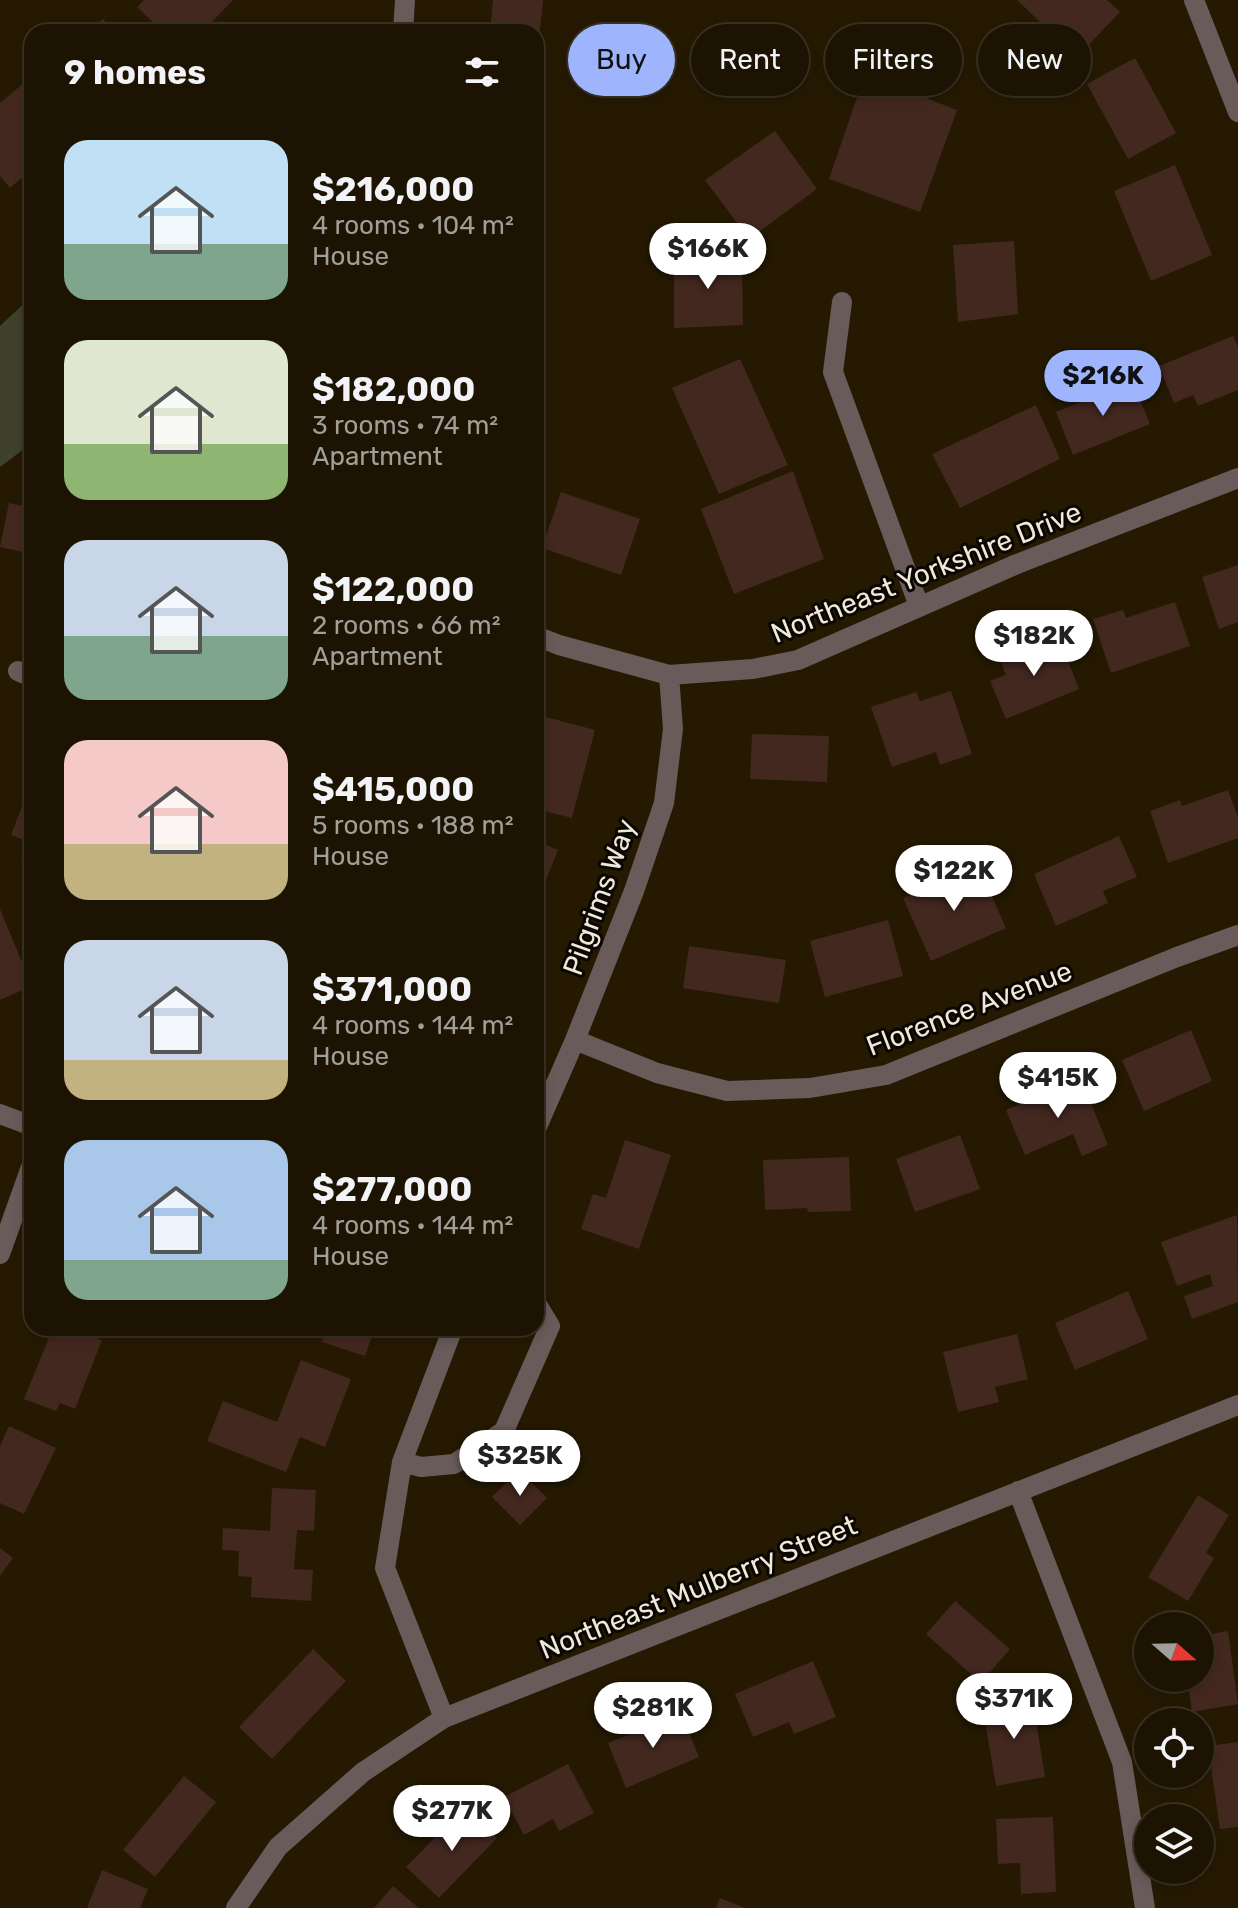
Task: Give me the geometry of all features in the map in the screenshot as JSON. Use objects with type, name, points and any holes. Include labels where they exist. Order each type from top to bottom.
[{"type":"street","points":[[404,24],[405,0]]},
{"type":"street","points":[[1194,0],[1238,112]]},
{"type":"street","points":[[842,302],[833,372],[919,606]]},
{"type":"street","name":"Northeast Yorkshire Drive","points":[[544,639],[669,675],[753,669],[798,660],[1017,564],[1238,478]]},
{"type":"street","name":"Pilgrims Way","points":[[544,1111],[634,891],[664,803],[673,729],[669,675]]},
{"type":"street","name":"Florence Avenue","points":[[575,1040],[657,1073],[727,1091],[810,1088],[886,1075],[1238,935]]},
{"type":"street","points":[[0,1114],[24,1123]]},
{"type":"street","points":[[0,1254],[24,1186]]},
{"type":"street","points":[[402,1462],[421,1467],[454,1464],[504,1431],[550,1326],[544,1316]]},
{"type":"street","points":[[444,1718],[385,1568],[402,1462],[450,1336]]},
{"type":"street","name":"Northeast Mulberry Street","points":[[236,1908],[278,1847],[363,1772],[444,1718],[1238,1405]]},
{"type":"street","points":[[1018,1491],[1122,1762],[1145,1908]]},
{"type":"green space","points":[[24,304],[24,449],[0,467],[0,326]]},
{"type":"building","points":[[144,0],[233,0],[210,24],[155,24],[137,7]]},
{"type":"building","points":[[493,0],[543,0],[541,24],[491,24]]},
{"type":"building","points":[[1017,0],[1107,0],[1120,12],[1091,42],[1091,24],[1042,24]]},
{"type":"building","points":[[1135,58],[1176,133],[1128,159],[1091,91],[1091,82]]},
{"type":"building","points":[[24,83],[24,176],[10,188],[0,176],[0,103]]},
{"type":"building","points":[[857,96],[921,96],[957,110],[920,212],[829,179]]},
{"type":"building","points":[[775,131],[817,189],[749,239],[705,180]]},
{"type":"building","points":[[1175,165],[1212,255],[1151,281],[1114,191]]},
{"type":"building","points":[[1014,241],[1018,314],[958,322],[953,245]]},
{"type":"building","points":[[742,255],[743,325],[674,328],[674,256]]},
{"type":"building","points":[[1233,336],[1238,347],[1238,390],[1198,406],[1193,395],[1174,403],[1159,366]]},
{"type":"building","points":[[740,359],[788,465],[719,494],[672,388]]},
{"type":"building","points":[[1132,381],[1150,424],[1073,455],[1056,412]]},
{"type":"building","points":[[1036,405],[1060,459],[960,508],[932,454]]},
{"type":"building","points":[[793,471],[824,559],[734,594],[701,509]]},
{"type":"building","points":[[561,492],[640,519],[621,575],[544,549]]},
{"type":"building","points":[[9,503],[24,506],[24,552],[0,547]]},
{"type":"building","points":[[1238,565],[1238,622],[1219,629],[1202,577]]},
{"type":"building","points":[[1175,602],[1190,646],[1111,673],[1093,619],[1123,610],[1126,618]]},
{"type":"building","points":[[1058,636],[1079,689],[1006,719],[990,681],[1006,675],[1000,660]]},
{"type":"building","points":[[951,691],[972,754],[940,765],[936,752],[892,767],[871,707],[916,692],[920,701]]},
{"type":"building","points":[[546,717],[595,730],[572,818],[544,811]]},
{"type":"building","points":[[752,734],[829,736],[827,782],[750,779]]},
{"type":"building","points":[[1228,790],[1238,817],[1238,838],[1168,863],[1150,811],[1180,800],[1182,806]]},
{"type":"building","points":[[24,800],[24,840],[11,835]]},
{"type":"building","points":[[1119,836],[1137,877],[1103,891],[1108,903],[1056,926],[1034,874]]},
{"type":"building","points":[[544,844],[558,850],[544,885]]},
{"type":"building","points":[[978,865],[1006,928],[931,961],[903,898]]},
{"type":"building","points":[[0,909],[24,967],[24,990],[0,1000]]},
{"type":"building","points":[[888,920],[903,976],[825,997],[810,941]]},
{"type":"building","points":[[689,946],[786,960],[779,1003],[683,988]]},
{"type":"building","points":[[1191,1030],[1212,1081],[1144,1111],[1122,1060]]},
{"type":"building","points":[[1081,1079],[1108,1145],[1082,1156],[1073,1134],[1025,1155],[1006,1110]]},
{"type":"building","points":[[960,1135],[980,1189],[915,1212],[896,1159]]},
{"type":"building","points":[[625,1140],[671,1155],[639,1249],[581,1229],[593,1194],[606,1198]]},
{"type":"building","points":[[849,1157],[851,1211],[808,1212],[807,1208],[765,1210],[763,1160]]},
{"type":"building","points":[[1237,1215],[1238,1302],[1192,1319],[1184,1296],[1213,1286],[1210,1274],[1177,1286],[1161,1242]]},
{"type":"building","points":[[1128,1291],[1148,1339],[1075,1370],[1055,1323]]},
{"type":"building","points":[[1017,1334],[1028,1379],[995,1387],[999,1402],[958,1412],[943,1352]]},
{"type":"building","points":[[50,1336],[91,1336],[102,1340],[75,1409],[60,1403],[56,1411],[24,1399]]},
{"type":"building","points":[[324,1336],[372,1336],[365,1356],[322,1342]]},
{"type":"building","points":[[301,1360],[351,1379],[325,1447],[300,1437],[286,1472],[207,1441],[223,1401],[277,1422]]},
{"type":"building","points":[[9,1426],[56,1448],[24,1514],[0,1503],[0,1446]]},
{"type":"building","points":[[519,1470],[547,1498],[520,1525],[492,1497]]},
{"type":"building","points":[[272,1488],[316,1490],[314,1531],[297,1530],[294,1569],[313,1570],[311,1601],[251,1597],[252,1577],[238,1576],[239,1551],[222,1550],[223,1528],[270,1531]]},
{"type":"building","points":[[1198,1495],[1229,1515],[1206,1553],[1214,1558],[1188,1601],[1148,1577]]},
{"type":"building","points":[[0,1548],[13,1558],[0,1576]]},
{"type":"building","points":[[955,1601],[1010,1649],[981,1683],[926,1634]]},
{"type":"building","points":[[1228,1631],[1238,1704],[1191,1708],[1189,1692],[1214,1692],[1214,1634]]},
{"type":"building","points":[[313,1649],[346,1681],[272,1759],[239,1727]]},
{"type":"building","points":[[813,1661],[836,1717],[794,1734],[789,1722],[753,1737],[735,1694]]},
{"type":"building","points":[[1032,1696],[1045,1777],[996,1786],[982,1704]]},
{"type":"building","points":[[681,1713],[699,1757],[626,1788],[608,1743]]},
{"type":"building","points":[[1238,1742],[1238,1827],[1220,1829],[1214,1788],[1214,1745]]},
{"type":"building","points":[[568,1764],[594,1813],[559,1831],[553,1819],[524,1835],[504,1797]]},
{"type":"building","points":[[184,1776],[216,1802],[155,1877],[123,1850]]},
{"type":"building","points":[[465,1807],[497,1838],[439,1898],[406,1867]]},
{"type":"building","points":[[1053,1817],[1056,1892],[1021,1894],[1020,1863],[998,1864],[996,1819]]},
{"type":"building","points":[[102,1870],[148,1889],[140,1908],[87,1908]]},
{"type":"building","points":[[393,1886],[419,1908],[374,1908]]},
{"type":"building","points":[[720,1898],[745,1908],[716,1908]]}]
